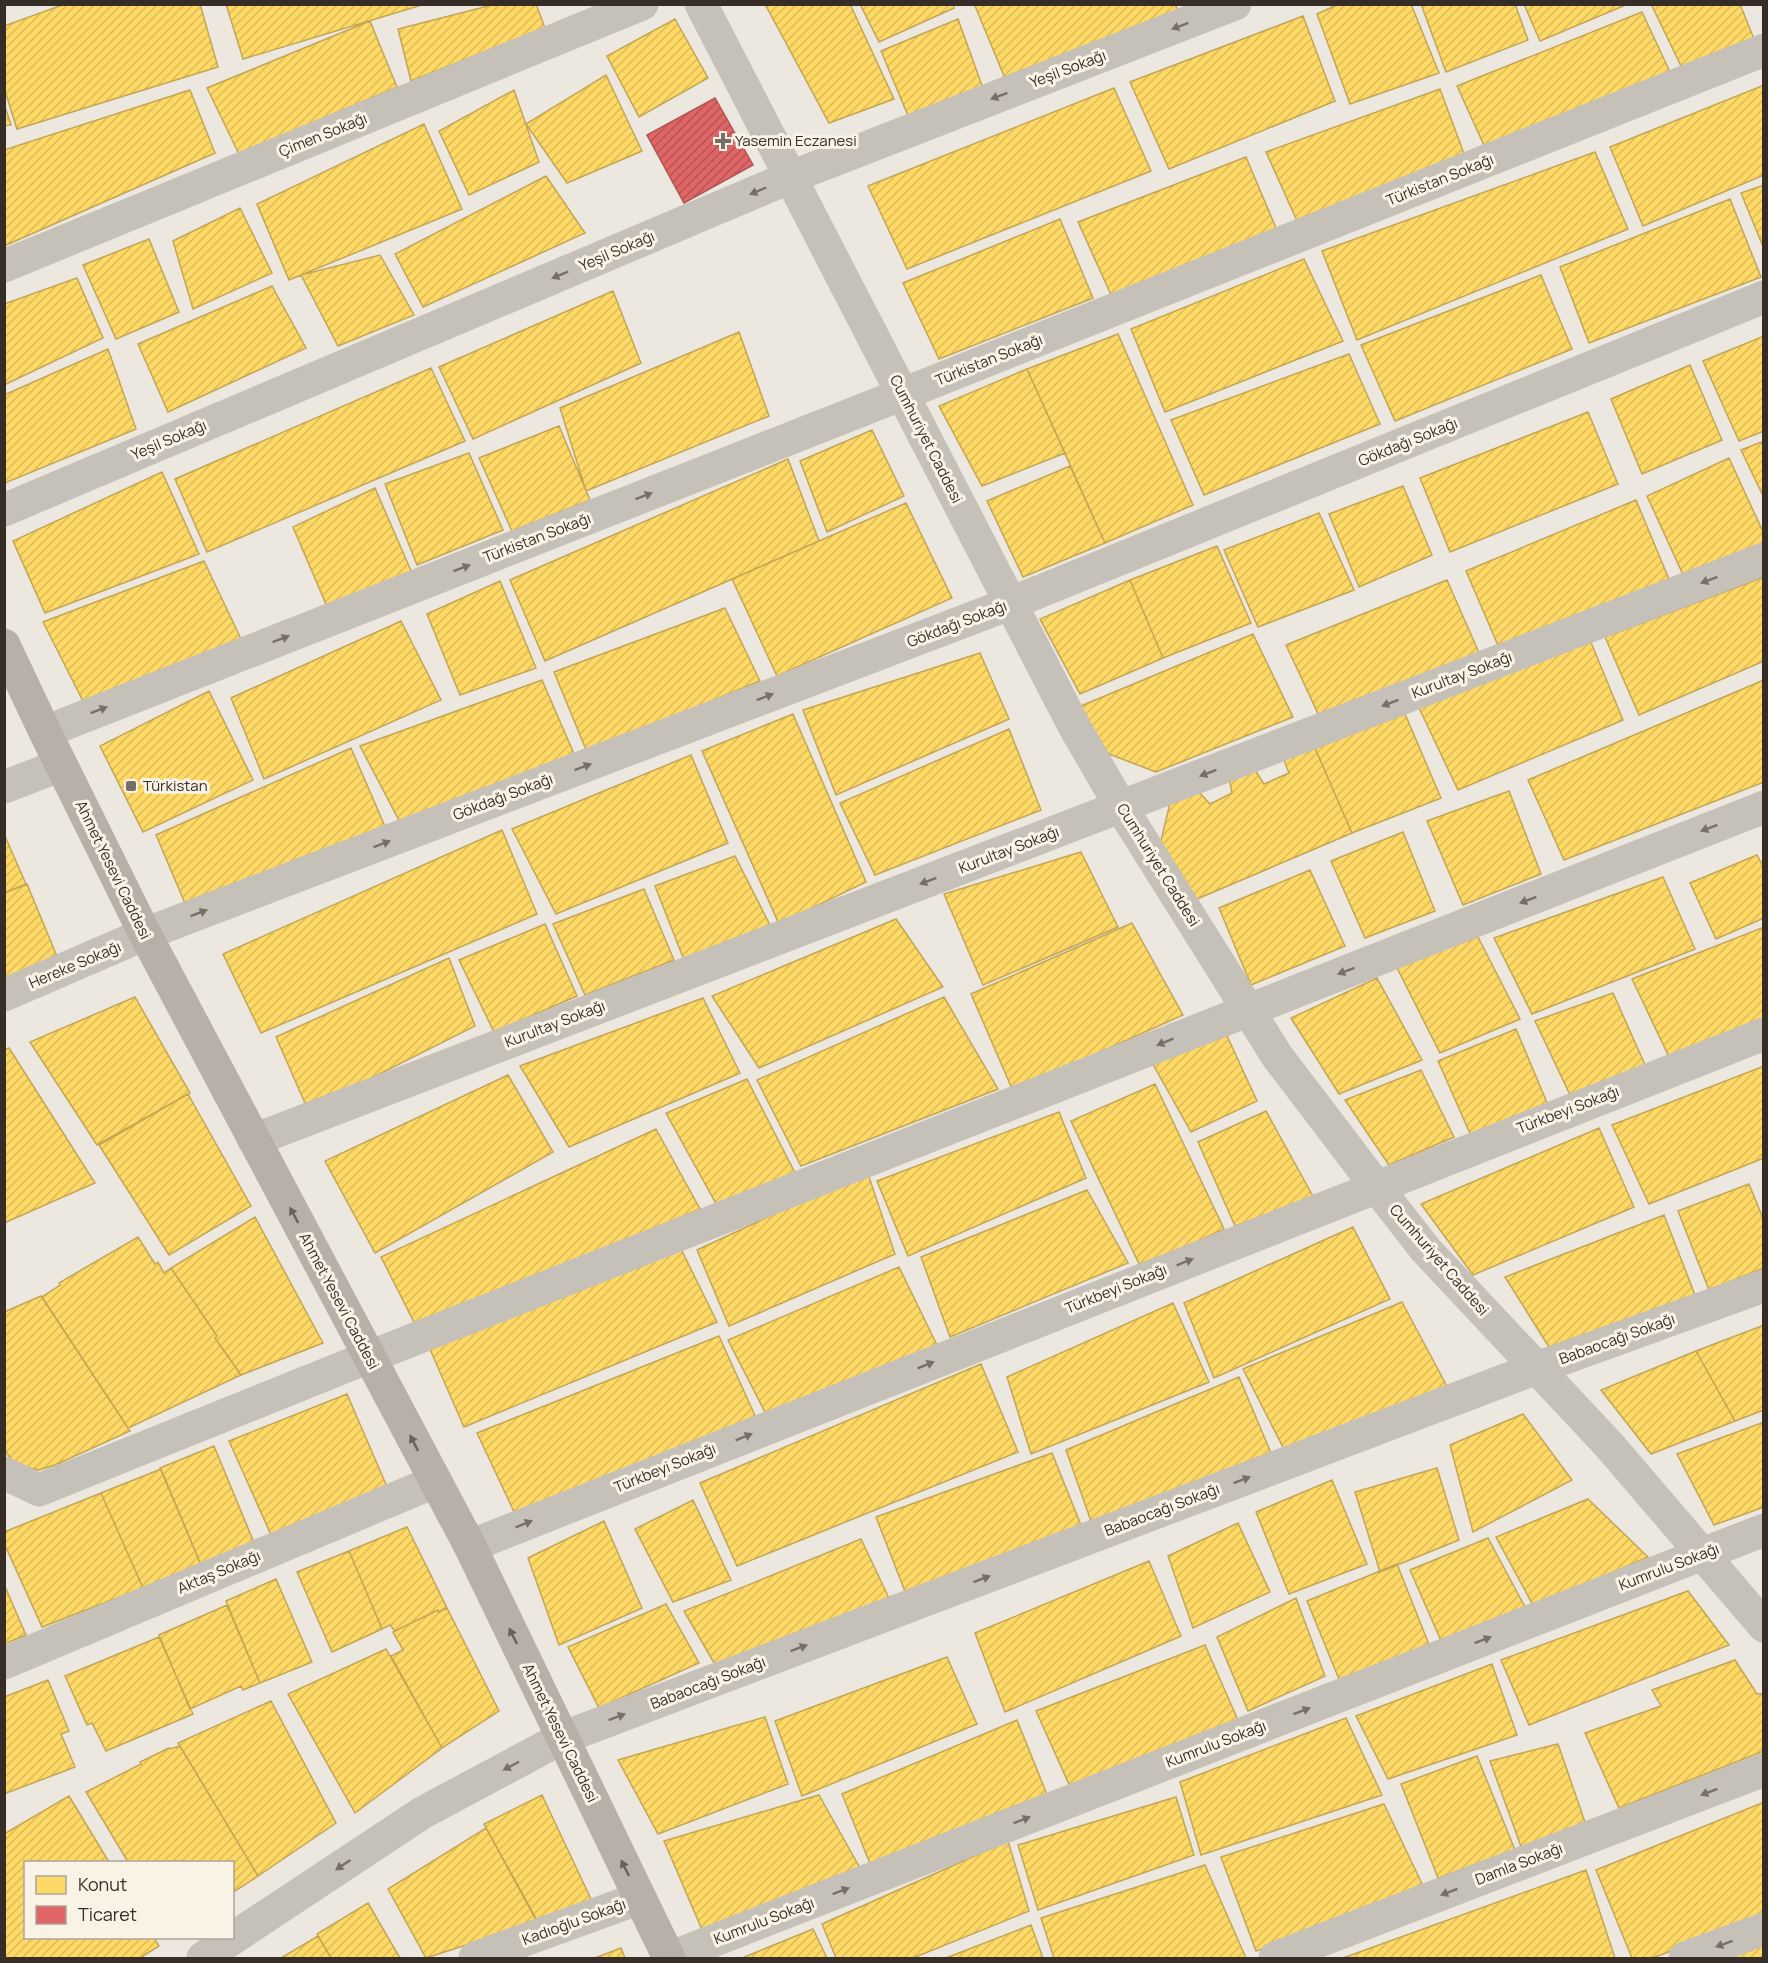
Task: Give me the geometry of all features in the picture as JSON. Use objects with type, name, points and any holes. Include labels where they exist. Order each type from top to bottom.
[{"type":"street","name":"Çimen Sokağı","points":[[4,266],[642,4]]},
{"type":"street","name":"Cumhuriyet Caddesi","points":[[701,4],[1074,726],[1121,807],[1276,1056],[1425,1249],[1610,1445],[1764,1626]]},
{"type":"street","name":"Yeşil Sokağı","points":[[4,510],[791,177],[1235,4]]},
{"type":"street","name":"Türkistan Sokağı","points":[[45,732],[1764,51]]},
{"type":"street","name":"Gökdağı Sokağı","points":[[145,934],[1010,604],[1764,297]]},
{"type":"street","name":"Kurultay Sokağı","points":[[254,1140],[1764,559]]},
{"type":"street","name":"Ahmet Yesevi Caddesi","points":[[4,645],[145,934],[470,1546],[669,1959]]},
{"type":"street","points":[[4,787],[61,765]]},
{"type":"street","points":[[4,1473],[39,1490],[369,1357],[1764,807]]},
{"type":"street","name":"Hereke Sokağı","points":[[4,995],[145,934]]},
{"type":"street","name":"Türkbeyi Sokağı","points":[[470,1546],[1764,1034]]},
{"type":"street","name":"Babaocağı Sokağı","points":[[234,1938],[423,1813],[562,1738],[1537,1368],[1764,1286]]},
{"type":"street","name":"Aktaş Sokağı","points":[[4,1663],[434,1482]]},
{"type":"street","name":"Kumrulu Sokağı","points":[[669,1959],[1764,1530]]},
{"type":"street","name":"Damla Sokağı","points":[[1275,1959],[1764,1770]]},
{"type":"street","name":"Kadıoğlu Sokağı","points":[[475,1959],[640,1898]]},
{"type":"street","points":[[1685,1959],[1764,1929]]},
{"type":"street","name":"Babaocağı Sokağı","points":[[203,1959],[233,1939]]},
{"type":"building: Konut","points":[[65,4],[200,4],[218,67],[17,129],[4,88],[4,26]]},
{"type":"building: Konut","points":[[226,4],[422,4],[422,5],[243,59]]},
{"type":"building: Konut","points":[[496,4],[536,4],[545,28],[411,81],[398,29]]},
{"type":"building: Konut","points":[[765,4],[850,4],[894,99],[829,123]]},
{"type":"building: Konut","points":[[860,4],[953,4],[954,8],[879,42]]},
{"type":"building: Konut","points":[[980,4],[1175,4],[1178,12],[1007,83],[975,6]]},
{"type":"building: Konut","points":[[1339,4],[1411,4],[1439,73],[1350,104],[1317,14]]},
{"type":"building: Konut","points":[[1421,4],[1515,4],[1528,40],[1446,72]]},
{"type":"building: Konut","points":[[1524,4],[1628,4],[1540,41]]},
{"type":"building: Konut","points":[[1655,4],[1740,4],[1754,39],[1682,68],[1652,6]]},
{"type":"building: Konut","points":[[1642,12],[1670,72],[1487,152],[1457,86]]},
{"type":"building: Konut","points":[[1303,16],[1335,101],[1169,169],[1130,82]]},
{"type":"building: Konut","points":[[675,19],[708,78],[639,117],[607,56]]},
{"type":"building: Konut","points":[[958,19],[984,91],[909,118],[881,51]]},
{"type":"building: Konut","points":[[370,21],[397,87],[239,154],[207,88]]},
{"type":"building: Konut","points":[[606,75],[642,151],[567,183],[526,124]]},
{"type":"building: Konut","points":[[1764,85],[1764,175],[1643,226],[1610,147]]},
{"type":"building: Konut","points":[[1114,88],[1151,171],[907,269],[868,186]]},
{"type":"building: Konut","points":[[1440,89],[1466,159],[1298,223],[1266,152]]},
{"type":"building: Konut","points":[[190,90],[215,153],[4,246],[4,150]]},
{"type":"building: Konut","points":[[514,90],[539,162],[469,195],[439,131]]},
{"type":"building: Konut","points":[[4,104],[11,125],[4,126]]},
{"type":"building: Konut","points":[[424,124],[462,209],[289,280],[257,204]]},
{"type":"building: Konut","points":[[1595,152],[1628,229],[1357,340],[1322,251]]},
{"type":"building: Konut","points":[[1246,157],[1276,228],[1112,297],[1078,222]]},
{"type":"building: Konut","points":[[546,176],[585,233],[423,307],[395,254]]},
{"type":"building: Konut","points":[[1764,185],[1764,249],[1741,193]]},
{"type":"building: Konut","points":[[1730,199],[1761,277],[1589,343],[1560,267]]},
{"type":"building: Konut","points":[[240,208],[272,273],[193,309],[173,241]]},
{"type":"building: Konut","points":[[1060,219],[1093,298],[939,359],[903,283]]},
{"type":"building: Konut","points":[[149,239],[179,312],[116,339],[83,265]]},
{"type":"building: Konut","points":[[380,255],[414,315],[338,346],[301,275]]},
{"type":"building: Konut","points":[[1304,259],[1343,341],[1165,412],[1131,329]]},
{"type":"building: Konut","points":[[1541,275],[1572,349],[1395,421],[1361,345]]},
{"type":"building: Konut","points":[[77,278],[103,338],[4,385],[4,304]]},
{"type":"building: Konut","points":[[272,286],[306,348],[168,412],[138,344]]},
{"type":"building: Konut","points":[[613,291],[641,363],[473,439],[439,367]]},
{"type":"building: Konut","points":[[739,332],[769,416],[586,491],[560,408]]},
{"type":"building: Konut","points":[[1118,334],[1193,505],[1105,543],[1027,369]]},
{"type":"building: Konut","points":[[1764,336],[1764,431],[1739,441],[1703,361]]},
{"type":"building: Konut","points":[[108,349],[136,429],[5,483],[4,395]]},
{"type":"building: Konut","points":[[1349,354],[1380,424],[1204,495],[1171,420]]},
{"type":"building: Konut","points":[[1690,365],[1722,440],[1642,474],[1611,399]]},
{"type":"building: Konut","points":[[431,368],[465,441],[207,552],[175,479]]},
{"type":"building: Konut","points":[[1027,369],[1065,453],[982,486],[939,406]]},
{"type":"building: Konut","points":[[1588,412],[1618,484],[1450,552],[1420,478]]},
{"type":"building: Konut","points":[[559,426],[590,500],[512,531],[479,458]]},
{"type":"building: Konut","points":[[872,430],[904,496],[827,532],[800,461]]},
{"type":"building: Konut","points":[[1764,441],[1764,498],[1741,450]]},
{"type":"building: Konut","points":[[469,453],[503,530],[417,565],[385,484]]},
{"type":"building: Konut","points":[[1729,458],[1764,534],[1764,547],[1685,579],[1647,496]]},
{"type":"building: Konut","points":[[788,459],[819,541],[545,661],[510,580]]},
{"type":"building: Konut","points":[[1070,466],[1105,543],[1023,577],[987,501]]},
{"type":"building: Konut","points":[[162,472],[199,554],[45,613],[13,541]]},
{"type":"building: Konut","points":[[1403,486],[1432,555],[1359,587],[1329,514]]},
{"type":"building: Konut","points":[[375,488],[412,573],[329,611],[293,527]]},
{"type":"building: Konut","points":[[1636,500],[1671,584],[1500,650],[1466,571]]},
{"type":"building: Konut","points":[[906,503],[952,598],[777,676],[732,579]]},
{"type":"building: Konut","points":[[1319,513],[1354,590],[1258,627],[1224,550]]},
{"type":"building: Konut","points":[[1217,546],[1251,623],[1163,658],[1130,580]]},
{"type":"building: Konut","points":[[204,561],[242,641],[84,703],[43,622]]},
{"type":"building: Konut","points":[[1764,577],[1764,661],[1639,715],[1605,637]]},
{"type":"building: Konut","points":[[1130,580],[1163,658],[1080,694],[1040,619]]},
{"type":"building: Konut","points":[[1447,580],[1480,655],[1321,720],[1286,645]]},
{"type":"building: Konut","points":[[500,581],[536,668],[460,695],[427,614]]},
{"type":"building: Konut","points":[[725,608],[760,681],[587,752],[554,672]]},
{"type":"building: Konut","points":[[401,621],[441,700],[264,779],[231,698]]},
{"type":"building: Konut","points":[[1253,634],[1293,717],[1156,772],[1101,751],[1081,706]]},
{"type":"building: Konut","points":[[1590,640],[1623,720],[1458,790],[1419,708]]},
{"type":"building: Konut","points":[[980,653],[1009,719],[836,795],[803,710]]},
{"type":"building: Konut","points":[[542,680],[575,756],[402,826],[360,746]]},
{"type":"building: Konut","points":[[1764,680],[1764,782],[1564,860],[1528,780]]},
{"type":"building: Konut","points":[[209,691],[253,780],[143,832],[100,746]]},
{"type":"building: Konut","points":[[793,714],[866,882],[779,924],[702,751]]},
{"type":"building: Konut","points":[[1405,714],[1441,798],[1352,833],[1315,748]]},
{"type":"building: Konut","points":[[1009,729],[1041,810],[875,875],[840,803]]},
{"type":"building: Konut","points":[[351,748],[387,831],[187,908],[156,835]]},
{"type":"building: Konut","points":[[1315,748],[1352,833],[1197,899],[1159,849],[1170,803],[1197,790],[1210,804],[1232,793],[1229,778],[1255,770],[1264,784],[1289,773],[1283,758]]},
{"type":"building: Konut","points":[[691,755],[728,843],[556,914],[512,829]]},
{"type":"building: Konut","points":[[1509,791],[1541,874],[1463,905],[1427,821]]},
{"type":"building: Konut","points":[[502,830],[537,914],[261,1033],[223,954]]},
{"type":"building: Konut","points":[[1403,832],[1435,911],[1365,938],[1331,861]]},
{"type":"building: Konut","points":[[4,834],[26,884],[4,893]]},
{"type":"building: Konut","points":[[1081,852],[1118,927],[983,985],[944,894]]},
{"type":"building: Konut","points":[[1757,855],[1764,868],[1764,918],[1716,939],[1690,883]]},
{"type":"building: Konut","points":[[735,856],[773,931],[686,965],[655,886]]},
{"type":"building: Konut","points":[[1310,870],[1345,946],[1251,985],[1219,908]]},
{"type":"building: Konut","points":[[1663,877],[1695,949],[1532,1014],[1494,938]]},
{"type":"building: Konut","points":[[27,884],[59,961],[4,984],[4,893]]},
{"type":"building: Konut","points":[[644,889],[674,960],[585,995],[553,924]]},
{"type":"building: Konut","points":[[896,919],[943,987],[759,1068],[712,996]]},
{"type":"building: Konut","points":[[1132,923],[1183,1015],[1013,1091],[971,994]]},
{"type":"building: Konut","points":[[545,924],[577,996],[494,1032],[459,960]]},
{"type":"building: Konut","points":[[1764,927],[1764,1022],[1670,1059],[1632,979]]},
{"type":"building: Konut","points":[[1478,937],[1520,1019],[1440,1053],[1396,966]]},
{"type":"building: Konut","points":[[449,958],[475,1026],[308,1110],[276,1037]]},
{"type":"building: Konut","points":[[1377,978],[1422,1060],[1339,1094],[1291,1018]]},
{"type":"building: Konut","points":[[1613,993],[1646,1067],[1571,1097],[1535,1021]]},
{"type":"building: Konut","points":[[135,997],[190,1093],[97,1145],[30,1042]]},
{"type":"building: Konut","points":[[944,997],[998,1089],[801,1166],[757,1080]]},
{"type":"building: Konut","points":[[703,998],[740,1073],[569,1147],[520,1066]]},
{"type":"building: Konut","points":[[1516,1029],[1548,1105],[1472,1138],[1438,1061]]},
{"type":"building: Konut","points":[[1227,1036],[1257,1101],[1191,1132],[1150,1059]]},
{"type":"building: Konut","points":[[9,1048],[95,1183],[4,1223],[4,1050]]},
{"type":"building: Konut","points":[[1764,1066],[1764,1158],[1649,1204],[1612,1125]]},
{"type":"building: Konut","points":[[1421,1070],[1454,1137],[1389,1165],[1345,1100]]},
{"type":"building: Konut","points":[[508,1075],[553,1152],[375,1253],[325,1161]]},
{"type":"building: Konut","points":[[747,1079],[795,1173],[719,1209],[666,1113]]},
{"type":"building: Konut","points":[[1155,1084],[1224,1229],[1141,1268],[1071,1121]]},
{"type":"building: Konut","points":[[188,1094],[251,1206],[169,1255],[99,1145]]},
{"type":"building: Konut","points":[[1266,1111],[1314,1198],[1235,1226],[1198,1142]]},
{"type":"building: Konut","points":[[1059,1112],[1086,1178],[908,1256],[877,1181]]},
{"type":"building: Konut","points":[[1599,1128],[1634,1207],[1473,1275],[1421,1204]]},
{"type":"building: Konut","points":[[656,1129],[700,1209],[417,1328],[381,1257]]},
{"type":"building: Konut","points":[[867,1171],[895,1254],[729,1326],[697,1250]]},
{"type":"building: Konut","points":[[1749,1184],[1764,1221],[1764,1268],[1709,1290],[1678,1211]]},
{"type":"building: Konut","points":[[1087,1190],[1128,1263],[950,1337],[921,1257]]},
{"type":"building: Konut","points":[[1664,1215],[1695,1295],[1549,1347],[1505,1277]]},
{"type":"building: Konut","points":[[255,1217],[323,1343],[241,1375],[171,1268]]},
{"type":"building: Konut","points":[[1353,1227],[1390,1299],[1214,1378],[1184,1303]]},
{"type":"building: Konut","points":[[138,1237],[155,1264],[158,1262],[164,1273],[171,1268],[241,1375],[128,1428],[42,1297],[60,1285],[59,1283]]},
{"type":"building: Konut","points":[[681,1249],[717,1322],[464,1427],[429,1347]]},
{"type":"building: Konut","points":[[899,1267],[937,1345],[767,1416],[728,1340]]},
{"type":"building: Konut","points":[[41,1296],[130,1431],[39,1470],[15,1465],[4,1449],[4,1312]]},
{"type":"building: Konut","points":[[1402,1302],[1449,1390],[1286,1453],[1243,1369]]},
{"type":"building: Konut","points":[[1173,1303],[1209,1382],[1031,1454],[1007,1377]]},
{"type":"building: Konut","points":[[1764,1325],[1764,1410],[1735,1421],[1696,1351]]},
{"type":"building: Konut","points":[[719,1336],[757,1420],[515,1514],[477,1433]]},
{"type":"building: Konut","points":[[1696,1351],[1735,1421],[1651,1454],[1601,1390]]},
{"type":"building: Konut","points":[[981,1364],[1018,1452],[737,1566],[700,1483]]},
{"type":"building: Konut","points":[[1239,1377],[1271,1453],[1092,1524],[1066,1450]]},
{"type":"building: Konut","points":[[347,1394],[388,1489],[272,1537],[229,1441]]},
{"type":"building: Konut","points":[[1523,1414],[1572,1480],[1473,1532],[1450,1445]]},
{"type":"building: Konut","points":[[1764,1422],[1764,1507],[1714,1525],[1677,1454]]},
{"type":"building: Konut","points":[[214,1446],[255,1545],[201,1565],[160,1468]]},
{"type":"building: Konut","points":[[1052,1453],[1081,1525],[906,1594],[876,1517]]},
{"type":"building: Konut","points":[[1437,1468],[1459,1540],[1380,1572],[1355,1492]]},
{"type":"building: Konut","points":[[161,1469],[201,1565],[143,1588],[101,1493]]},
{"type":"building: Konut","points":[[1332,1480],[1367,1564],[1289,1594],[1256,1512]]},
{"type":"building: Konut","points":[[101,1493],[143,1588],[42,1627],[4,1543],[4,1532]]},
{"type":"building: Konut","points":[[1588,1499],[1648,1557],[1534,1607],[1496,1537]]},
{"type":"building: Konut","points":[[693,1500],[731,1580],[673,1602],[635,1529]]},
{"type":"building: Konut","points":[[604,1521],[642,1608],[559,1645],[528,1558]]},
{"type":"building: Konut","points":[[1238,1523],[1270,1592],[1193,1628],[1168,1556]]},
{"type":"building: Konut","points":[[407,1527],[447,1608],[439,1612],[438,1610],[395,1631],[390,1625],[382,1629],[349,1551]]},
{"type":"building: Konut","points":[[1488,1538],[1525,1607],[1442,1643],[1410,1570]]},
{"type":"building: Konut","points":[[861,1539],[889,1598],[717,1668],[684,1611]]},
{"type":"building: Konut","points":[[349,1551],[382,1629],[332,1652],[297,1572]]},
{"type":"building: Konut","points":[[1149,1561],[1181,1636],[1005,1712],[975,1633]]},
{"type":"building: Konut","points":[[1397,1564],[1430,1647],[1339,1679],[1307,1601]]},
{"type":"building: Konut","points":[[276,1579],[312,1662],[260,1683],[226,1601]]},
{"type":"building: Konut","points":[[4,1584],[26,1635],[4,1644]]},
{"type":"building: Konut","points":[[1688,1591],[1729,1645],[1529,1725],[1501,1660]]},
{"type":"building: Konut","points":[[1296,1598],[1325,1676],[1248,1711],[1217,1637]]},
{"type":"building: Konut","points":[[666,1604],[699,1663],[599,1708],[568,1647]]},
{"type":"building: Konut","points":[[227,1605],[260,1683],[243,1690],[241,1686],[190,1709],[159,1635]]},
{"type":"building: Konut","points":[[447,1608],[499,1711],[442,1748],[391,1656],[403,1650],[393,1632],[438,1610],[439,1612]]},
{"type":"building: Konut","points":[[159,1637],[193,1714],[106,1751],[92,1723],[87,1725],[65,1676]]},
{"type":"building: Konut","points":[[1205,1645],[1241,1727],[1072,1791],[1036,1711]]},
{"type":"building: Konut","points":[[386,1649],[442,1748],[355,1813],[288,1694]]},
{"type":"building: Konut","points":[[947,1657],[977,1724],[802,1796],[775,1721]]},
{"type":"building: Konut","points":[[1735,1660],[1757,1694],[1764,1694],[1764,1751],[1619,1808],[1585,1733],[1661,1706],[1652,1690]]},
{"type":"building: Konut","points":[[1492,1664],[1517,1735],[1388,1779],[1356,1716]]},
{"type":"building: Konut","points":[[48,1680],[69,1731],[61,1734],[75,1767],[4,1794],[4,1697]]},
{"type":"building: Konut","points":[[271,1701],[336,1823],[258,1876],[178,1743]]},
{"type":"building: Konut","points":[[765,1717],[788,1784],[658,1834],[618,1760]]},
{"type":"building: Konut","points":[[1346,1718],[1382,1795],[1201,1855],[1180,1782]]},
{"type":"building: Konut","points":[[1017,1720],[1050,1802],[873,1871],[842,1794]]},
{"type":"building: Konut","points":[[1558,1744],[1585,1822],[1523,1852],[1490,1761]]},
{"type":"building: Konut","points":[[180,1746],[258,1876],[234,1892],[234,1861],[127,1861],[86,1792],[141,1764],[140,1762]]},
{"type":"building: Konut","points":[[1477,1756],[1515,1850],[1438,1878],[1401,1784]]},
{"type":"building: Konut","points":[[542,1795],[591,1899],[538,1922],[484,1824]]},
{"type":"building: Konut","points":[[819,1795],[860,1868],[703,1932],[664,1841]]},
{"type":"building: Konut","points":[[69,1796],[108,1861],[24,1861],[24,1939],[155,1939],[159,1946],[140,1958],[4,1958],[4,1834]]},
{"type":"building: Konut","points":[[1176,1797],[1194,1855],[1038,1910],[1018,1845]]},
{"type":"building: Konut","points":[[1764,1802],[1764,1918],[1652,1958],[1632,1958],[1596,1870]]},
{"type":"building: Konut","points":[[1384,1804],[1425,1890],[1256,1951],[1221,1857]]},
{"type":"building: Konut","points":[[486,1828],[537,1922],[426,1958],[388,1889]]},
{"type":"building: Konut","points":[[1008,1841],[1029,1911],[913,1958],[836,1958],[822,1924]]},
{"type":"building: Konut","points":[[1205,1865],[1246,1958],[1054,1958],[1041,1918]]},
{"type":"building: Konut","points":[[1586,1870],[1615,1958],[1343,1958]]},
{"type":"building: Konut","points":[[368,1903],[400,1958],[331,1958],[317,1934]]},
{"type":"building: Konut","points":[[1031,1925],[1043,1958],[946,1958]]},
{"type":"building: Konut","points":[[813,1929],[827,1958],[742,1958]]},
{"type":"building: Konut","points":[[318,1936],[331,1958],[281,1958]]},
{"type":"building: Konut","points":[[1764,1943],[1764,1958],[1728,1958]]},
{"type":"building: Konut","points":[[621,1948],[625,1958],[595,1958]]},
{"type":"building: Ticaret","points":[[715,98],[753,165],[684,203],[647,135]]},
{"type":"place","name":"Yasemin Eczanesi","points":[[723,141]]},
{"type":"place","name":"Türkistan","points":[[131,786]]}]
